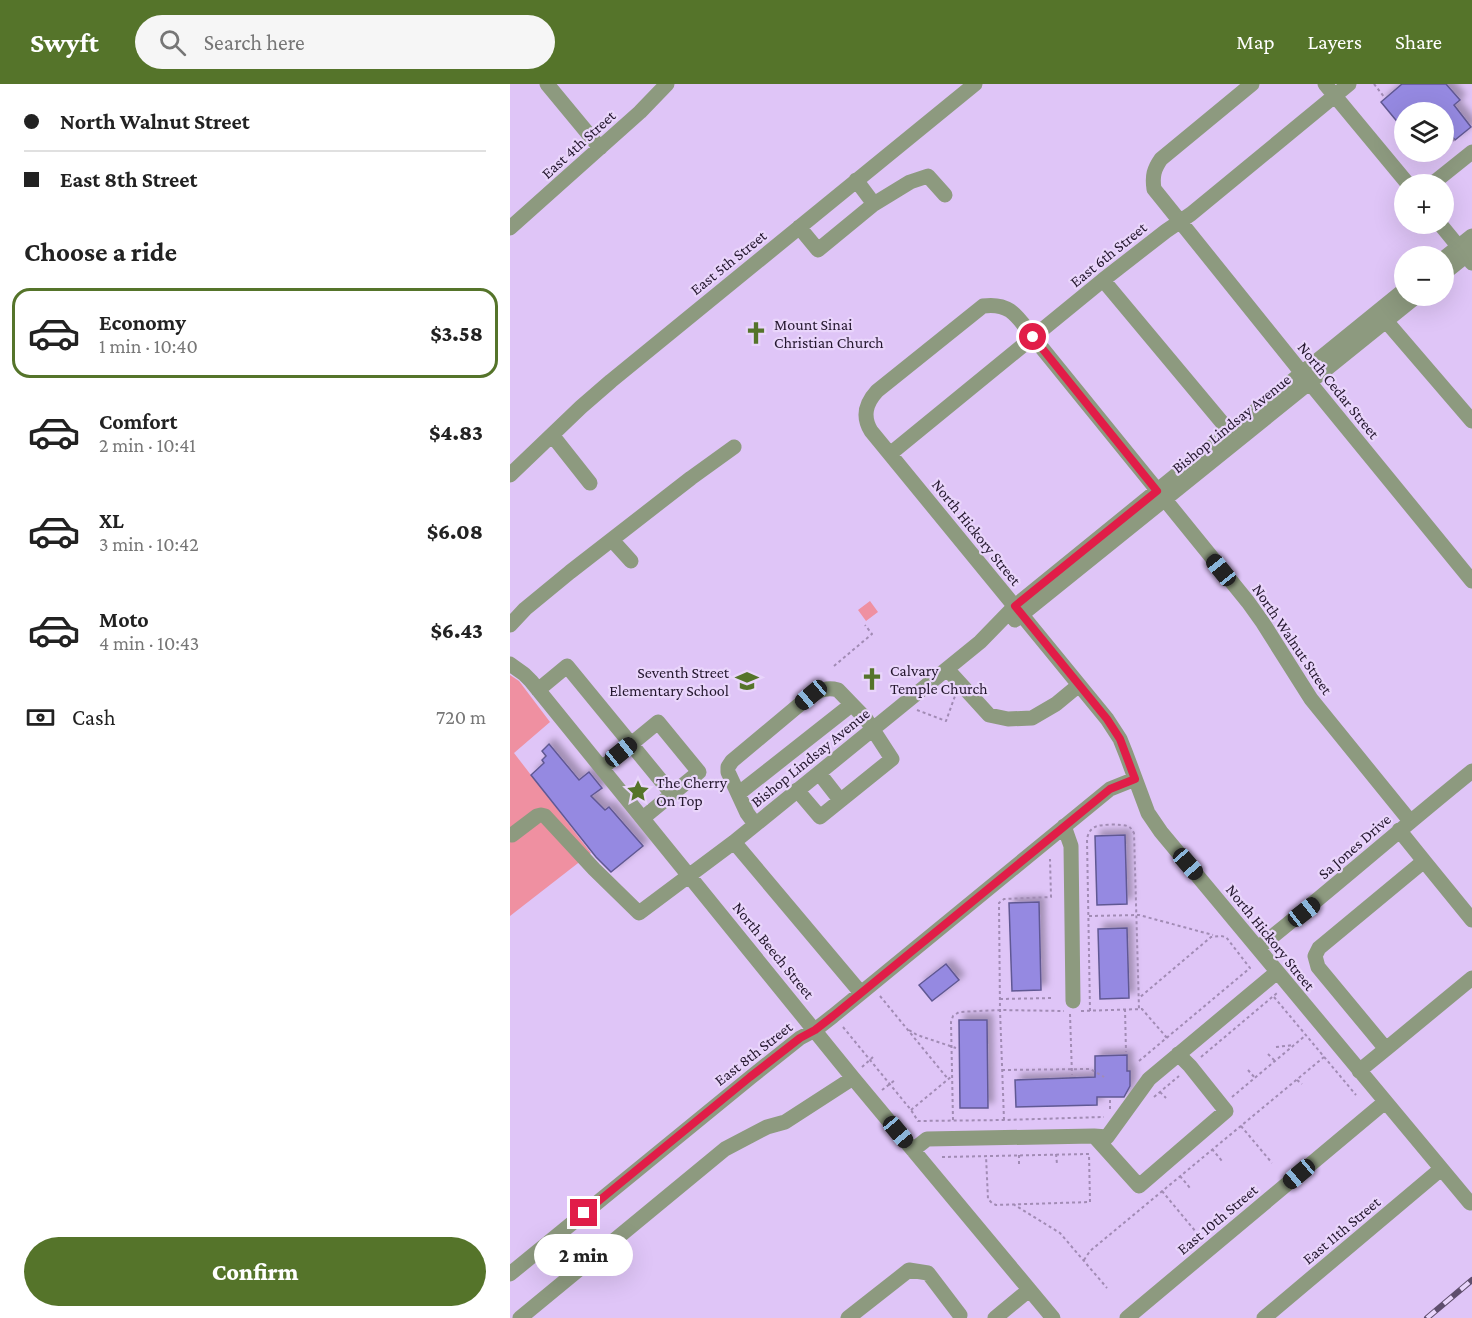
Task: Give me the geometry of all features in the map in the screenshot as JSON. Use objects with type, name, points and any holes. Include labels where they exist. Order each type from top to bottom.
[{"type":"street","points":[[547,84],[600,148]]},
{"type":"street","name":"East 4th Street","points":[[510,228],[640,112],[666,84]]},
{"type":"street","name":"East 5th Street","points":[[510,476],[611,381],[975,84]]},
{"type":"street","name":"North Cedar Street","points":[[1252,84],[1161,159],[1155,167],[1154,189],[1472,581]]},
{"type":"street","name":"East 6th Street","points":[[890,454],[1103,280],[1191,214],[1330,90],[1349,84]]},
{"type":"street","points":[[1330,90],[1400,174]]},
{"type":"street","points":[[1444,174],[1472,152]]},
{"type":"street","points":[[799,227],[818,250],[874,204],[910,182],[928,176],[945,195]]},
{"type":"street","points":[[856,180],[874,204]]},
{"type":"street","points":[[1449,234],[1467,254]]},
{"type":"street","points":[[1454,265],[1467,254],[1472,236]]},
{"type":"street","points":[[1103,280],[1230,432]]},
{"type":"street","name":"Bishop Lindsay Avenue","points":[[512,835],[537,816],[545,816],[639,913],[734,842],[1306,378],[1394,299]]},
{"type":"street","name":"North Hickory Street","points":[[1033,337],[1009,309],[997,305],[984,306],[877,391],[867,407],[867,423],[1107,719],[1120,739],[1148,813],[1161,832],[1470,1203]]},
{"type":"street","name":"Bishop Lindsay Avenue","points":[[1161,495],[1230,432],[1405,306]]},
{"type":"street","points":[[1386,321],[1472,421]]},
{"type":"street","name":"North Walnut Street","points":[[1033,337],[1263,623],[1311,699],[1405,826],[1424,861],[1472,920]]},
{"type":"street","points":[[552,435],[590,483]]},
{"type":"street","points":[[510,625],[534,602],[612,540],[734,447]]},
{"type":"street","points":[[612,540],[631,561]]},
{"type":"street","name":"North Beech Street","points":[[510,664],[524,674],[538,690],[815,1030],[857,1072],[913,1150],[1053,1318]]},
{"type":"street","points":[[538,690],[567,666],[672,794]]},
{"type":"street","points":[[947,669],[989,715],[1008,719],[1032,718],[1056,704],[1079,684]]},
{"type":"street","points":[[755,825],[738,794],[728,767],[732,761],[811,695],[823,689],[838,690],[873,729],[892,759],[820,817],[797,790]]},
{"type":"street","points":[[738,794],[851,705]]},
{"type":"street","points":[[602,768],[658,722],[699,772],[643,818]]},
{"type":"street","name":"Sa Jones Drive","points":[[1258,948],[1319,900],[1472,771]]},
{"type":"street","points":[[819,773],[840,800]]},
{"type":"street","name":"East 8th Street","points":[[510,1274],[750,1077],[800,1038],[833,1016],[1110,789],[1135,779]]},
{"type":"street","points":[[1064,826],[1071,846],[1072,1006]]},
{"type":"street","points":[[734,842],[867,988]]},
{"type":"street","points":[[1386,1049],[1318,967],[1315,956],[1319,948],[1424,861]]},
{"type":"street","points":[[913,1150],[927,1139],[1107,1137],[1149,1079],[1277,972]]},
{"type":"street","points":[[1359,1071],[1472,978]]},
{"type":"street","points":[[1094,1136],[1139,1186],[1226,1111],[1178,1054]]},
{"type":"street","points":[[520,1318],[725,1149],[767,1127],[785,1122],[857,1072]]},
{"type":"street","name":"East 10th Street","points":[[1127,1318],[1385,1102]]},
{"type":"street","name":"East 11th Street","points":[[1264,1318],[1442,1169]]},
{"type":"street","points":[[848,1318],[909,1270],[928,1273],[960,1317]]},
{"type":"street","points":[[995,1318],[1029,1290]]},
{"type":"path","points":[[1374,84],[1385,98]]},
{"type":"path","points":[[834,666],[872,634],[865,625]]},
{"type":"path","points":[[914,710],[946,721],[957,691]]},
{"type":"path","points":[[1090,1011],[1087,839],[1094,827],[1125,825],[1130,827],[1134,833],[1139,999],[1141,1009],[1167,1038]]},
{"type":"path","points":[[1004,1120],[999,903],[1004,899],[1051,897],[1050,859]]},
{"type":"path","points":[[1089,916],[1136,916],[1226,937],[1250,968],[1139,1061]]},
{"type":"path","points":[[1139,999],[1211,937],[1216,936]]},
{"type":"path","points":[[867,988],[877,993],[948,1079]]},
{"type":"path","points":[[1196,1061],[1282,990]]},
{"type":"path","points":[[1274,997],[1356,1095]]},
{"type":"path","points":[[1000,999],[1053,998]]},
{"type":"path","points":[[1072,1006],[1072,1075]]},
{"type":"path","points":[[953,1121],[951,1022],[953,1016],[958,1012],[1000,1010]]},
{"type":"path","points":[[1125,1010],[1126,1052]]},
{"type":"path","points":[[833,1016],[918,1121],[1110,1116]]},
{"type":"path","points":[[905,1027],[917,1035],[956,1048]]},
{"type":"path","points":[[1229,1100],[1306,1035]]},
{"type":"path","points":[[1282,1055],[1276,1047],[1295,1045]]},
{"type":"path","points":[[1268,1054],[1275,1061]]},
{"type":"path","points":[[857,1072],[873,1057]]},
{"type":"path","points":[[1084,1260],[1090,1251],[1324,1057]]},
{"type":"path","points":[[1002,1071],[1090,1069],[1104,1077]]},
{"type":"path","points":[[1248,1070],[1255,1078]]},
{"type":"path","points":[[1152,1098],[1181,1074]]},
{"type":"path","points":[[911,1110],[952,1076]]},
{"type":"path","points":[[882,1090],[895,1080]]},
{"type":"path","points":[[1297,1080],[1302,1084]]},
{"type":"path","points":[[1160,1092],[1166,1098]]},
{"type":"path","points":[[1268,1103],[1272,1108]]},
{"type":"path","points":[[1241,1126],[1272,1163]]},
{"type":"path","points":[[1212,1149],[1222,1161]]},
{"type":"path","points":[[1056,1154],[1056,1164]]},
{"type":"path","points":[[942,1157],[1056,1154],[1089,1154],[1090,1202],[992,1203],[988,1199],[986,1156]]},
{"type":"path","points":[[1019,1155],[1019,1164]]},
{"type":"path","points":[[1180,1176],[1190,1188]]},
{"type":"path","points":[[1162,1191],[1196,1232]]},
{"type":"path","points":[[1013,1204],[1060,1233],[1107,1288]]},
{"type":"shaded area","points":[[870,601],[878,612],[866,621],[858,610]]},
{"type":"shaded area","points":[[510,675],[519,681],[550,722],[514,753],[591,853],[510,916]]},
{"type":"building","points":[[1402,84],[1446,84],[1460,100],[1454,105],[1454,102],[1394,102],[1394,118],[1381,102]]},
{"type":"building","points":[[1454,105],[1471,127],[1454,139]]},
{"type":"building","points":[[549,744],[579,780],[589,772],[602,788],[591,796],[605,810],[609,807],[643,846],[611,872],[596,857],[531,775],[544,763],[542,760],[546,756],[542,751]]},
{"type":"building","points":[[1125,835],[1127,904],[1097,905],[1095,836]]},
{"type":"building","points":[[1039,902],[1041,990],[1012,991],[1009,903]]},
{"type":"building","points":[[1127,928],[1129,998],[1100,999],[1098,929]]},
{"type":"building","points":[[946,964],[959,980],[932,1001],[919,985]]},
{"type":"building","points":[[959,1020],[987,1020],[988,1108],[960,1108]]},
{"type":"building","points":[[1127,1055],[1130,1086],[1124,1097],[1097,1097],[1097,1105],[1016,1107],[1015,1080],[1095,1077],[1095,1056]]},
{"type":"railway","points":[[1427,1318],[1472,1280]]},
{"type":"place","name":"Mount Sinai Christian Church","points":[[756,333]]},
{"type":"place","name":"Calvary Temple Church","points":[[872,679]]},
{"type":"place","name":"Seventh Street Elementary School","points":[[747,681]]},
{"type":"place","name":"The Cherry On Top","points":[[638,791]]},
{"type":"route","points":[[584,1213],[750,1077],[800,1038],[833,1016],[1110,789],[1135,779],[1120,739],[1107,719],[1015,606],[1157,491],[1033,337]]}]
